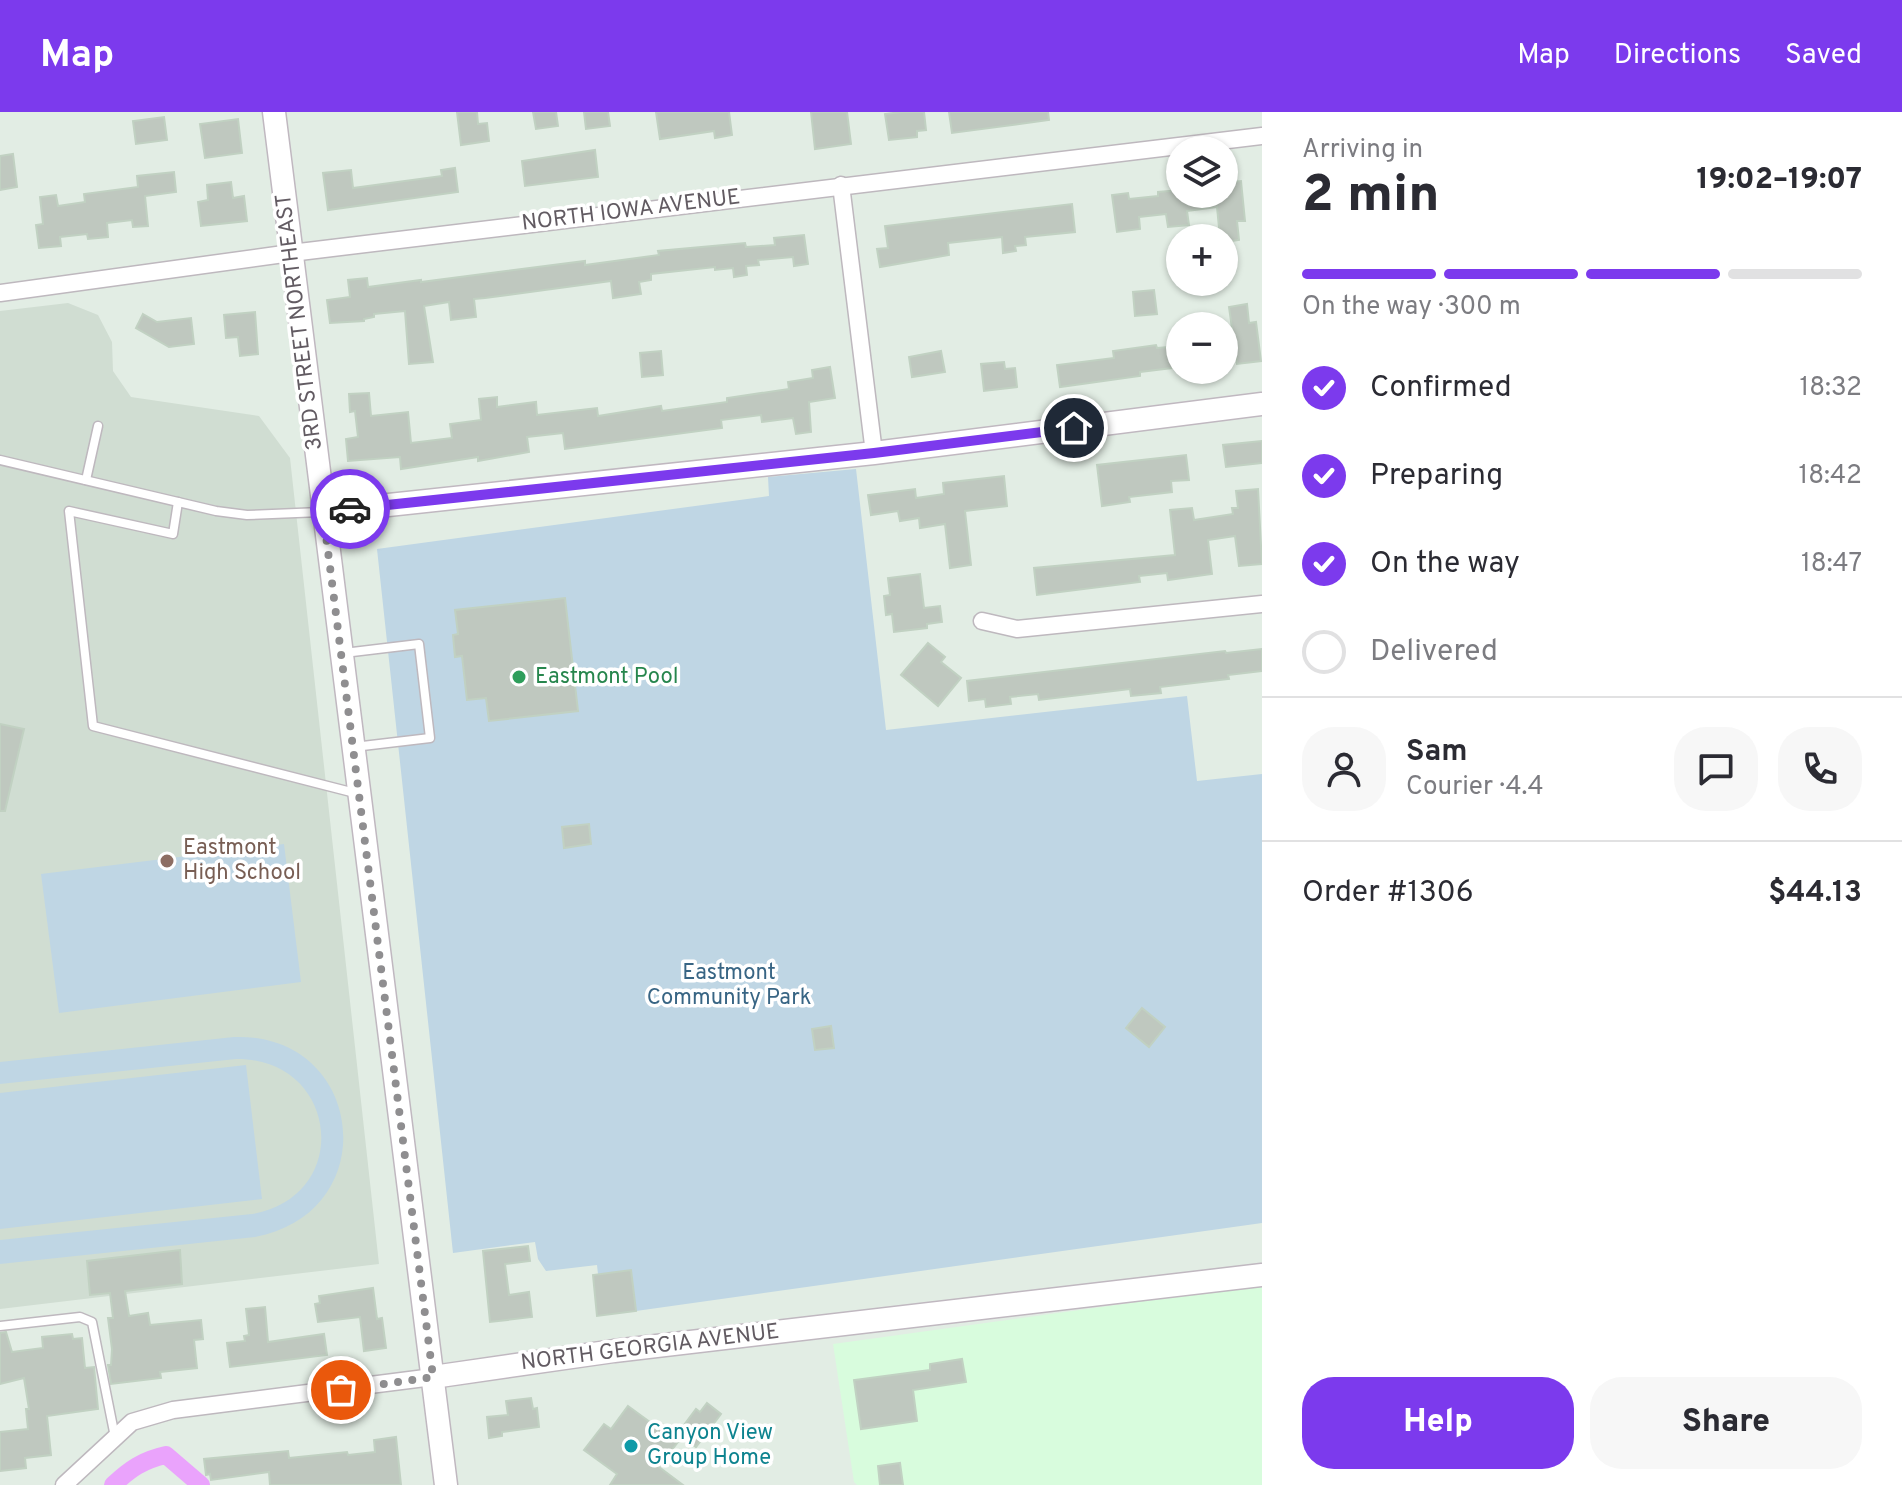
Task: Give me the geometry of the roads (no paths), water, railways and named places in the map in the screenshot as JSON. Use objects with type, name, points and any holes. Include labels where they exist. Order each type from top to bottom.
[{"type":"street","name":"3RD STREET NORTHEAST","points":[[274,112],[446,1485]]},
{"type":"street","name":"NORTH IOWA AVENUE","points":[[0,293],[291,253],[1262,136]]},
{"type":"street","points":[[841,185],[874,453]]},
{"type":"street","points":[[323,512],[874,453],[1262,404]]},
{"type":"street","points":[[982,621],[1017,629],[1262,604]]},
{"type":"street","name":"NORTH GEORGIA AVENUE","points":[[64,1485],[132,1422],[173,1410],[614,1351],[1262,1275]]},
{"type":"lane","points":[[86,480],[98,426]]},
{"type":"lane","points":[[0,460],[247,515],[323,512]]},
{"type":"lane","points":[[178,502],[173,534],[69,511],[93,726],[359,794]]},
{"type":"lane","points":[[341,654],[419,644],[430,738],[353,747]]},
{"type":"lane","points":[[0,1326],[80,1317],[92,1322],[115,1437]]},
{"type":"waterway","points":[[113,1485],[137,1466],[166,1455],[201,1485]]},
{"type":"place","name":"Eastmont Pool","points":[[519,677]]},
{"type":"place","name":"Eastmont High School","points":[[167,861]]},
{"type":"place","name":"Canyon View Group Home","points":[[631,1446]]},
{"type":"park label","name":"Eastmont Community Park","points":[[729,986]]}]
